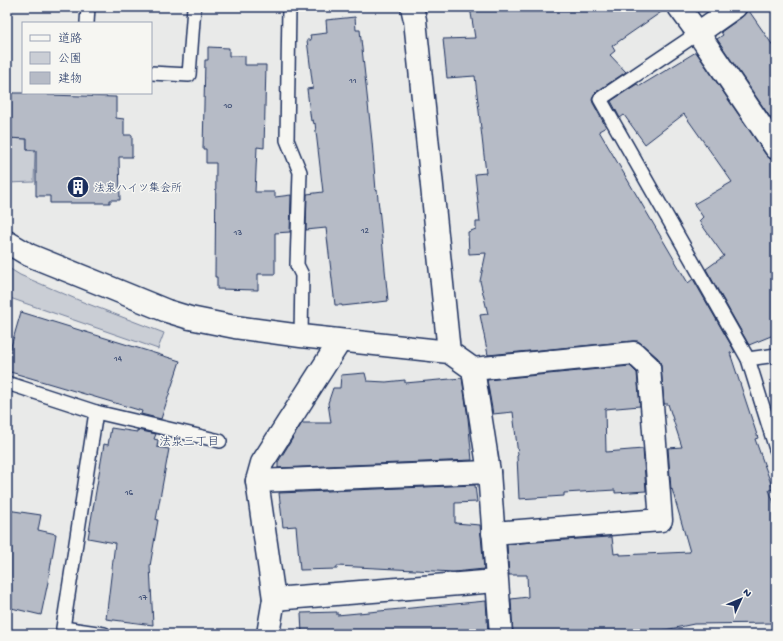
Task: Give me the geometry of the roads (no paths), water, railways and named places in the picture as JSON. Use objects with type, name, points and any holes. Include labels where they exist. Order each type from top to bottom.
[{"type":"street","points":[[412,7],[415,20],[449,352]]},
{"type":"street","points":[[679,7],[774,142]]},
{"type":"street","points":[[698,33],[735,7]]},
{"type":"street","points":[[7,242],[29,255],[166,311],[190,318],[235,327],[340,341],[449,352],[473,369],[634,353],[649,366],[661,520],[493,533]]},
{"type":"street","points":[[268,634],[274,599],[257,481],[262,463],[340,341]]},
{"type":"street","points":[[473,369],[488,472],[501,634]]},
{"type":"street","points":[[257,481],[488,472]]},
{"type":"street","points":[[274,599],[496,581]]},
{"type":"lane","points":[[87,22],[88,7]]},
{"type":"lane","points":[[152,73],[189,74],[194,7]]},
{"type":"lane","points":[[289,7],[287,140],[300,172],[297,265],[302,275],[301,336]]},
{"type":"lane","points":[[698,33],[600,99],[748,359],[776,449]]},
{"type":"lane","points":[[748,359],[776,355]]},
{"type":"lane","points":[[7,383],[96,412],[220,441]]},
{"type":"lane","points":[[96,412],[63,628],[104,634]]},
{"type":"place","name":"法泉ハイツ集会所","points":[[78,187]]},
{"type":"district","name":"法泉三丁目","points":[[189,441]]}]
